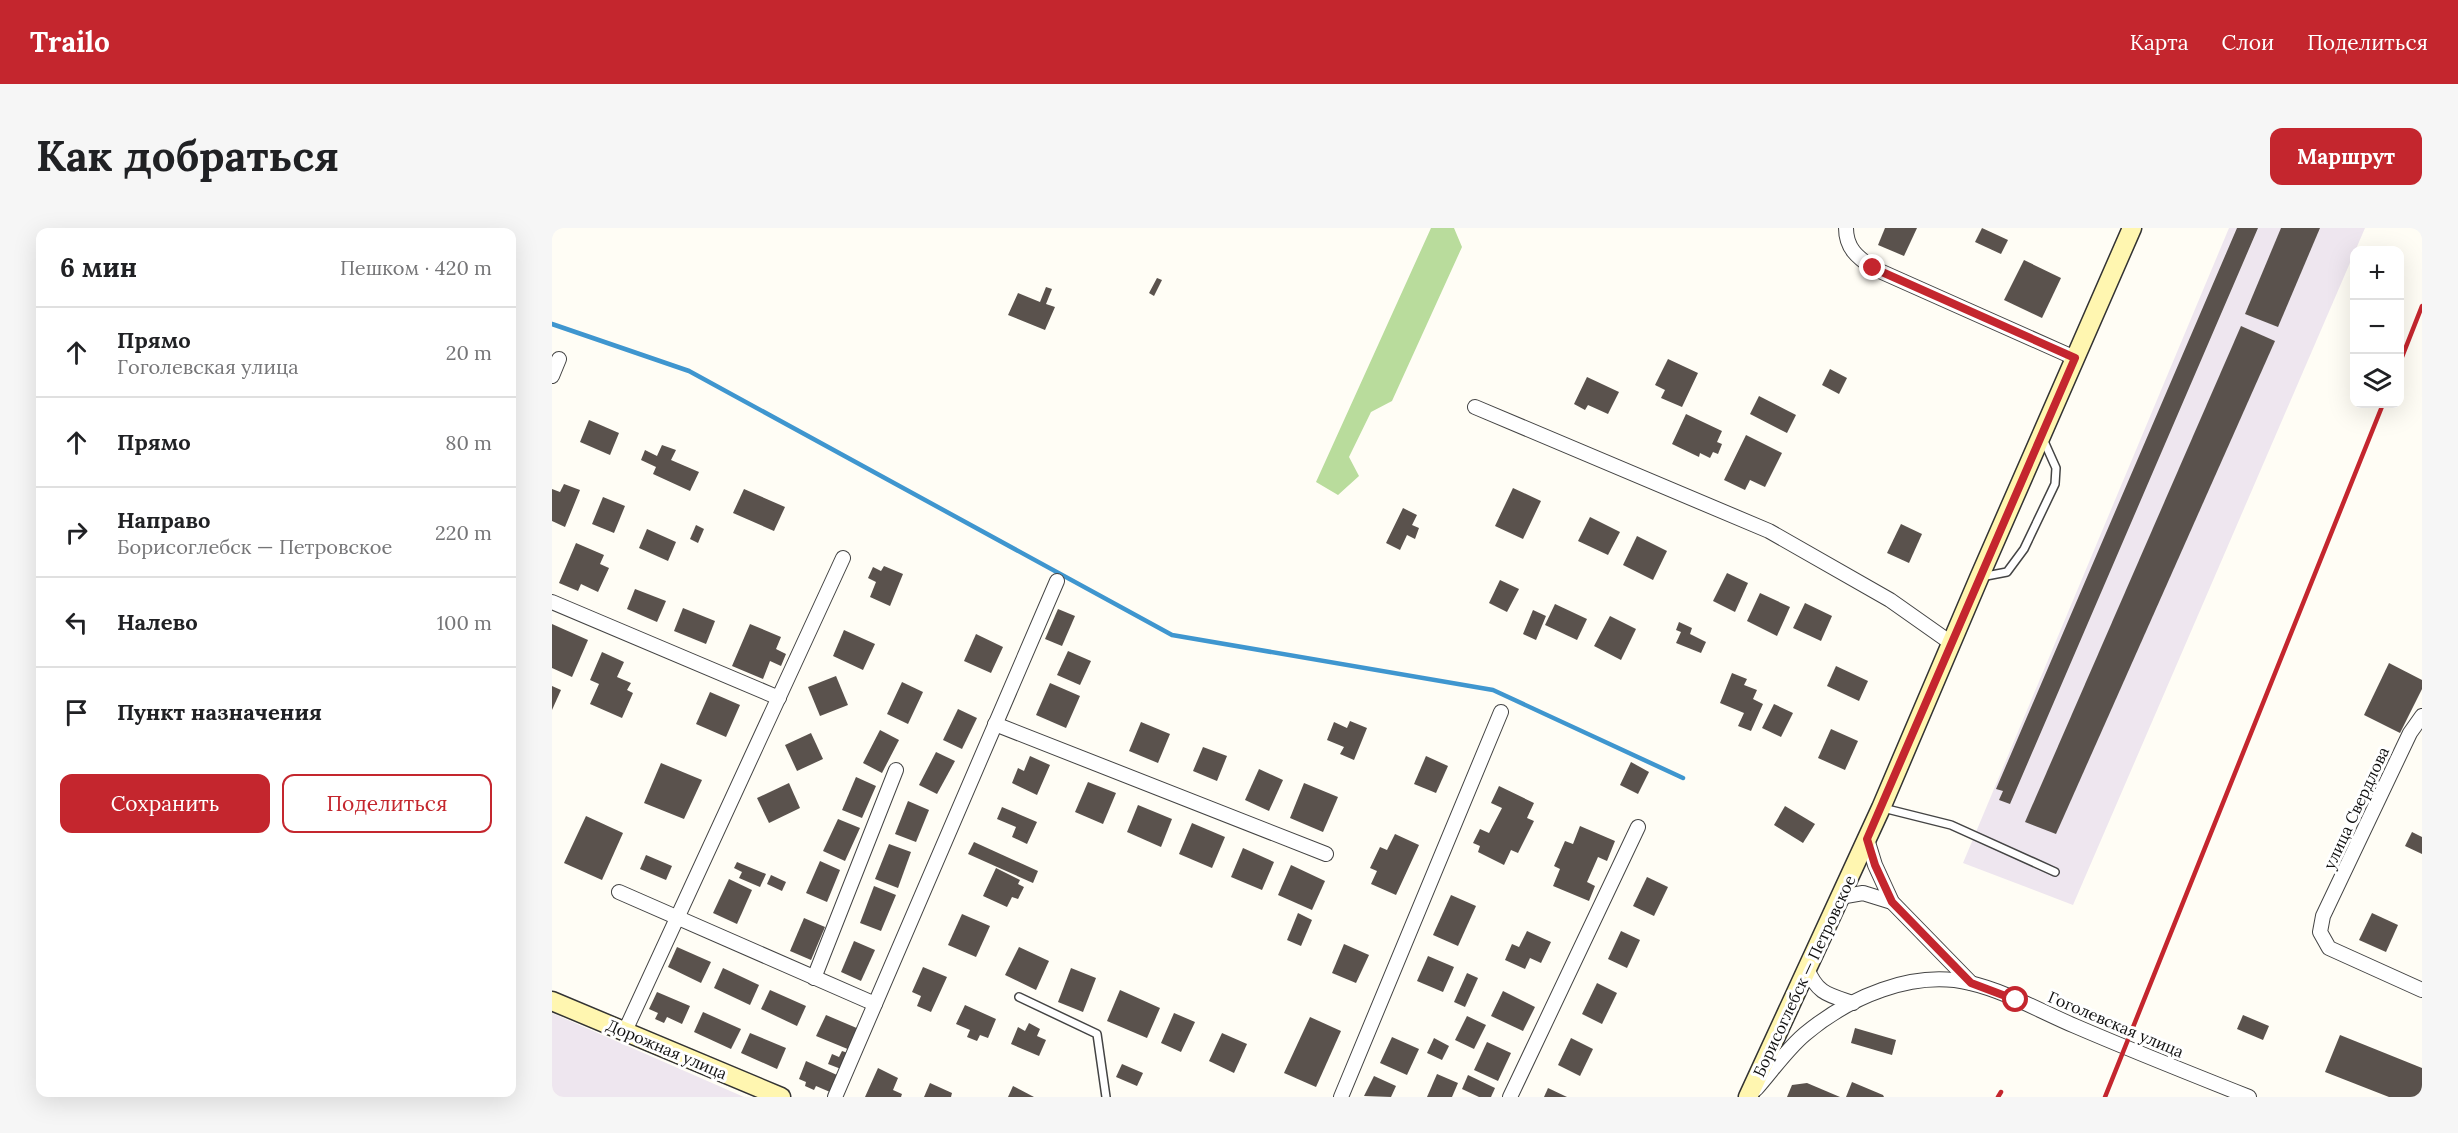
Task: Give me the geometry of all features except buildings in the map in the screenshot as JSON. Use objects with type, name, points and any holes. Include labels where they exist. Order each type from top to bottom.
[{"type":"street","points":[[1846,228],[1846,238],[1856,256],[1873,268],[2075,358]]},
{"type":"street","name":"Борисоглебск — Петровское","points":[[1748,1097],[1881,808],[2132,228]]},
{"type":"street","points":[[552,376],[559,359]]},
{"type":"street","points":[[1475,407],[1769,531],[1890,600],[1951,644]]},
{"type":"street","points":[[625,1031],[843,558]]},
{"type":"street","points":[[835,1097],[1057,581]]},
{"type":"street","points":[[552,603],[779,698]]},
{"type":"street","points":[[1341,1097],[1501,712]]},
{"type":"street","name":"улица Свердлова","points":[[2422,716],[2416,736],[2323,916],[2320,932],[2329,948],[2422,990]]},
{"type":"street","points":[[995,724],[1326,854]]},
{"type":"street","points":[[814,978],[896,770]]},
{"type":"street","points":[[1510,1097],[1638,827]]},
{"type":"street","points":[[1867,839],[1875,865],[1892,902],[1971,983]]},
{"type":"street","points":[[619,892],[875,1004]]},
{"type":"street","points":[[1840,897],[1863,893],[1892,902]]},
{"type":"street","points":[[1807,968],[1812,982],[1819,990],[1853,1003]]},
{"type":"street","points":[[1748,1097],[1804,1035],[1853,1003],[1884,990],[1923,980],[1944,979],[1971,983]]},
{"type":"street","name":"Гоголевская улица","points":[[1971,983],[2249,1097]]},
{"type":"street","name":"Дорожная улица","points":[[552,1001],[781,1097]]},
{"type":"lane","points":[[1979,578],[2007,572],[2024,549],[2055,484],[2056,468],[2041,436]]},
{"type":"lane","points":[[1881,808],[1951,825],[2055,872]]},
{"type":"lane","points":[[1020,998],[1097,1034],[1106,1097]]},
{"type":"shaded area","points":[[2229,228],[2365,228],[2357,246],[2350,246],[2350,263],[2073,905],[1963,863]]},
{"type":"shaded area","points":[[552,1013],[744,1097],[552,1097]]},
{"type":"green space","points":[[1431,228],[1454,228],[1462,247],[1392,401],[1371,412],[1349,457],[1359,476],[1338,495],[1316,482]]},
{"type":"waterway","points":[[552,324],[689,371],[1172,635],[1493,690],[1683,778]]},
{"type":"railway","points":[[2403,354],[2422,306]]},
{"type":"railway","points":[[2105,1097],[2381,408]]},
{"type":"railway","points":[[1998,1097],[2001,1092]]},
{"type":"route","points":[[1873,268],[2075,358],[1867,839],[1875,865],[1892,902],[1971,983],[2016,1000]]}]
